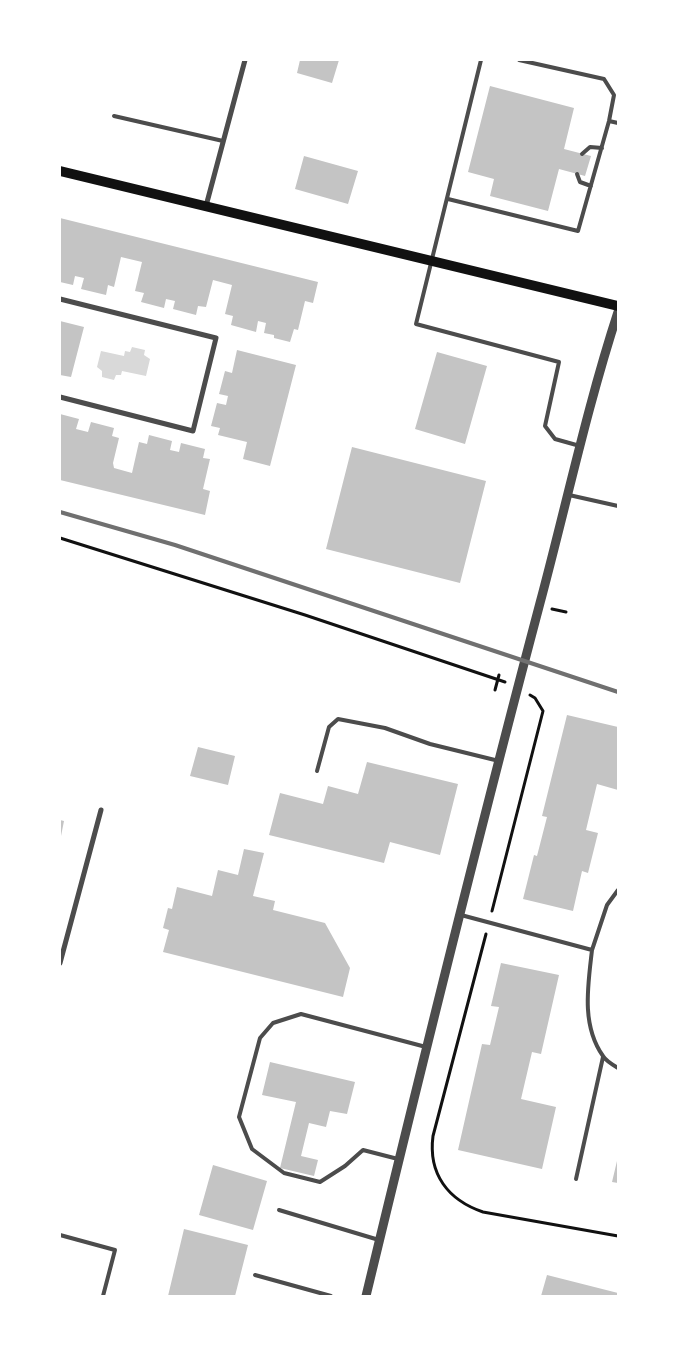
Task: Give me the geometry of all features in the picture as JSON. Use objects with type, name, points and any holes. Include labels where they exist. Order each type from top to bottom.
[{"type":"main road","points":[[60,171],[618,306]]},
{"type":"street","points":[[206,206],[245,60]]},
{"type":"street","points":[[60,299],[216,338],[193,430],[60,397]]},
{"type":"street","points":[[366,1296],[459,915],[580,446],[618,312]]},
{"type":"street","points":[[60,964],[101,810]]},
{"type":"lane","points":[[481,60],[416,324],[559,362],[544,426],[555,440],[580,446]]},
{"type":"lane","points":[[448,199],[578,231],[602,148],[614,95],[604,79],[519,60]]},
{"type":"lane","points":[[114,116],[224,141]]},
{"type":"lane","points":[[609,121],[618,123]]},
{"type":"lane","points":[[582,154],[590,147],[602,148]]},
{"type":"lane","points":[[577,174],[580,182],[591,186]]},
{"type":"lane","points":[[568,494],[618,506]]},
{"type":"lane","points":[[317,771],[329,727],[338,719],[385,728],[430,744],[499,761]]},
{"type":"lane","points":[[618,890],[607,905],[592,950],[587,1001],[592,1032],[603,1057],[618,1068]]},
{"type":"lane","points":[[459,915],[592,950]]},
{"type":"lane","points":[[399,1159],[363,1150],[345,1166],[320,1182],[284,1173],[252,1149],[239,1117],[260,1038],[273,1023],[302,1014],[426,1047]]},
{"type":"lane","points":[[576,1178],[603,1057]]},
{"type":"lane","points":[[279,1210],[379,1240]]},
{"type":"lane","points":[[60,1235],[115,1250],[103,1296]]},
{"type":"lane","points":[[255,1275],[331,1296]]},
{"type":"path","points":[[60,538],[305,615],[518,686],[535,698],[542,712],[433,1136],[431,1150],[437,1174],[444,1186],[454,1197],[467,1206],[483,1212],[618,1236]]},
{"type":"path","points":[[495,690],[499,675]]},
{"type":"shaded area","points":[[132,347],[145,350],[144,355],[150,359],[146,376],[122,371],[121,375],[116,375],[114,380],[102,377],[102,371],[97,367],[101,351],[124,356],[125,351],[130,352]]},
{"type":"building","points":[[300,60],[339,60],[332,83],[297,73]]},
{"type":"building","points":[[490,86],[574,108],[564,149],[591,156],[585,176],[559,169],[548,211],[490,196],[494,179],[468,172]]},
{"type":"building","points":[[304,156],[358,171],[348,204],[295,189]]},
{"type":"building","points":[[60,218],[318,282],[313,303],[305,301],[298,330],[294,329],[290,342],[264,333],[266,323],[258,321],[256,332],[231,325],[233,316],[225,314],[232,285],[213,280],[206,307],[198,306],[196,315],[173,309],[175,301],[166,299],[164,308],[141,302],[144,293],[135,291],[142,262],[121,257],[114,287],[108,285],[106,295],[81,289],[84,278],[75,276],[73,285],[60,282]]},
{"type":"building","points":[[60,321],[84,327],[71,377],[60,375]]},
{"type":"building","points":[[237,350],[296,365],[270,466],[243,459],[247,442],[218,435],[220,428],[211,426],[217,403],[226,405],[228,396],[219,394],[225,371],[232,373]]},
{"type":"building","points":[[437,352],[487,366],[465,444],[415,429]]},
{"type":"building","points":[[60,414],[79,419],[76,429],[88,432],[91,422],[114,428],[112,436],[119,438],[113,463],[114,468],[132,473],[139,442],[147,444],[149,435],[172,441],[170,450],[179,452],[181,443],[205,449],[203,458],[210,459],[203,489],[210,491],[205,515],[60,480]]},
{"type":"building","points":[[352,447],[486,481],[460,583],[326,549]]},
{"type":"building","points":[[567,715],[618,727],[618,790],[597,784],[586,830],[598,833],[588,873],[582,871],[573,911],[523,899],[534,855],[537,856],[547,817],[542,816]]},
{"type":"building","points":[[198,747],[235,756],[228,785],[190,776]]},
{"type":"building","points":[[367,762],[458,784],[440,855],[390,842],[384,863],[269,835],[280,793],[323,804],[328,786],[358,794]]},
{"type":"building","points":[[60,820],[64,821],[61,836],[60,836]]},
{"type":"building","points":[[244,849],[264,853],[253,896],[275,901],[273,910],[325,923],[350,968],[343,997],[163,952],[169,930],[163,928],[168,908],[172,909],[177,887],[212,896],[218,870],[238,875]]},
{"type":"building","points":[[501,963],[559,975],[541,1054],[532,1052],[521,1099],[556,1107],[542,1169],[458,1150],[482,1044],[490,1045],[499,1007],[491,1006]]},
{"type":"building","points":[[270,1062],[355,1082],[347,1114],[330,1111],[326,1127],[309,1123],[301,1156],[318,1160],[314,1176],[280,1168],[296,1102],[262,1095]]},
{"type":"building","points":[[618,1161],[618,1183],[612,1182]]},
{"type":"building","points":[[213,1165],[267,1181],[253,1230],[199,1215]]},
{"type":"building","points":[[184,1229],[248,1245],[235,1296],[168,1296]]},
{"type":"building","points":[[547,1275],[618,1293],[618,1296],[541,1296]]},
{"type":"railway","points":[[60,512],[175,545],[618,692]]}]
